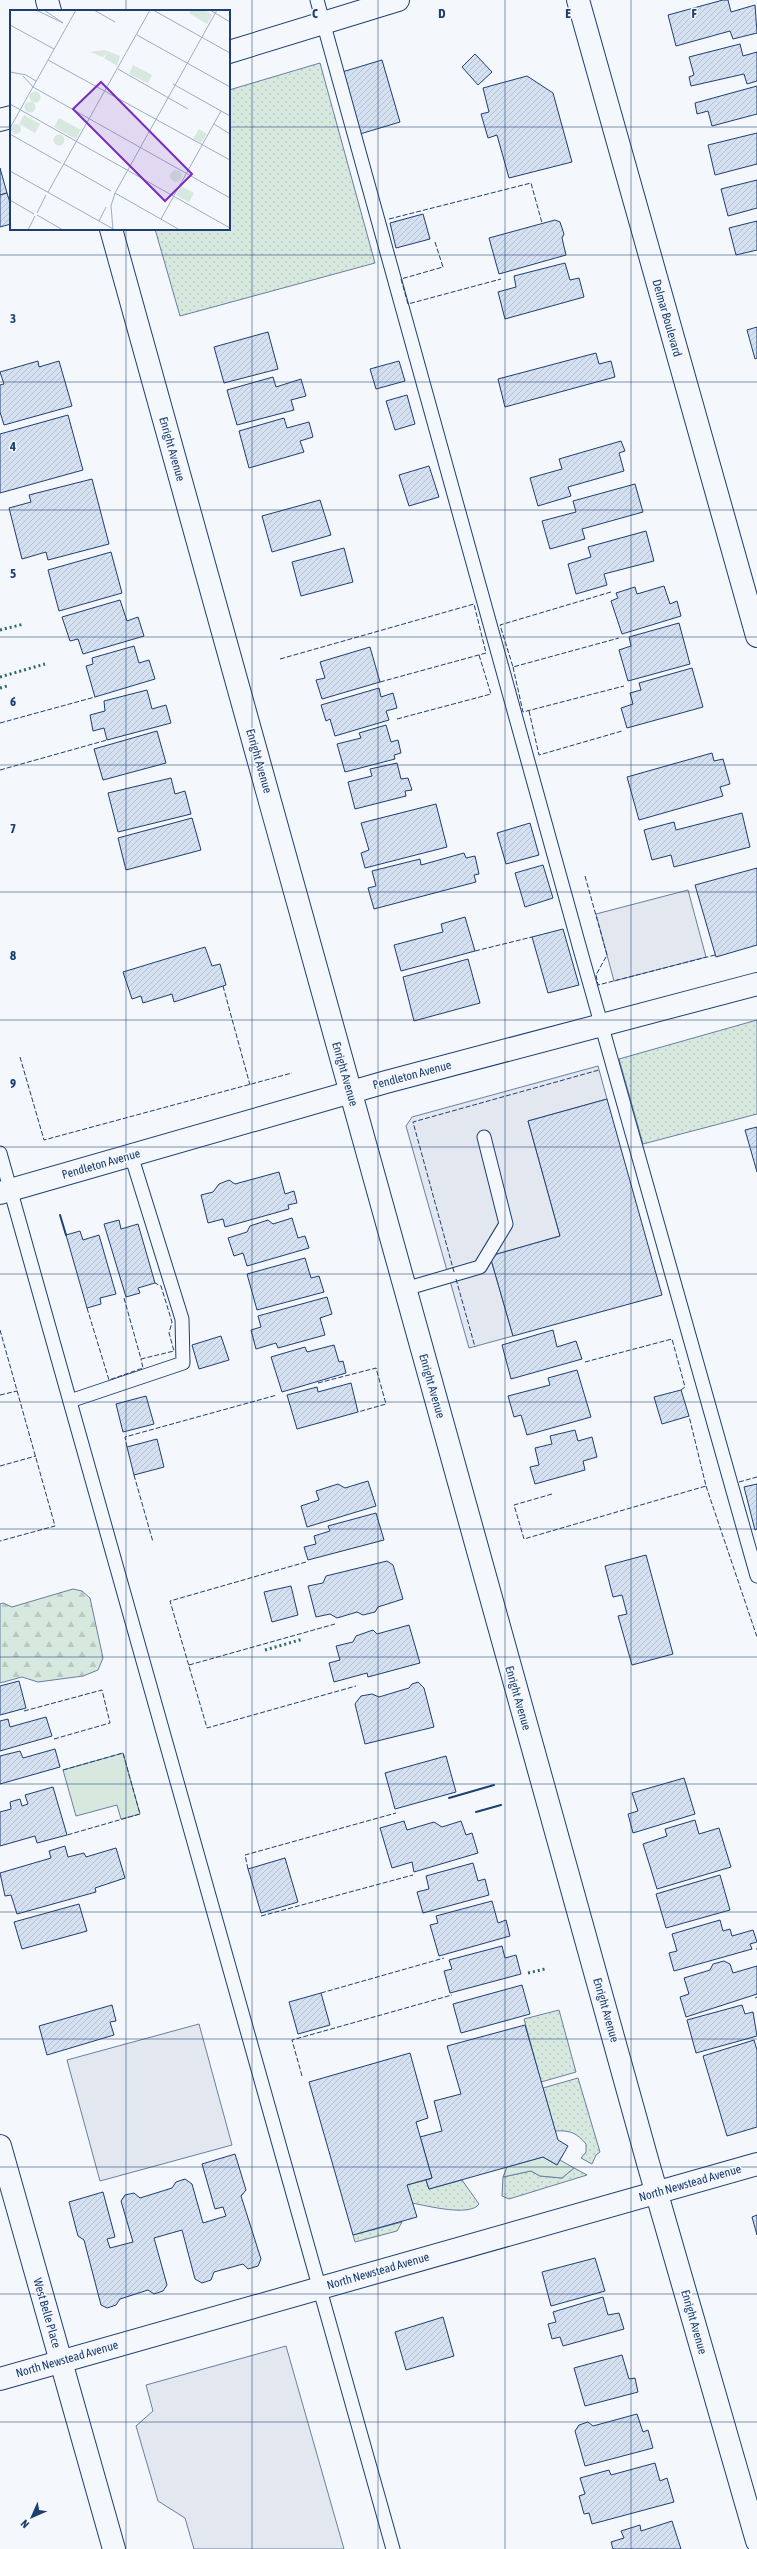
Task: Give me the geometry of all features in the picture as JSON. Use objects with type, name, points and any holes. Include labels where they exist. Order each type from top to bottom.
[{"type":"street","points":[[47,0],[50,10]]},
{"type":"street","points":[[230,52],[398,0]]},
{"type":"street","name":"Delmar Boulevard","points":[[578,0],[757,636]]},
{"type":"street","points":[[0,120],[10,117]]},
{"type":"street","name":"Enright Avenue","points":[[110,230],[656,2192],[757,2542]]},
{"type":"street","name":"Pendleton Avenue","points":[[5,1191],[350,1092],[757,984]]},
{"type":"street","name":"West Belle Place","points":[[0,2146],[114,2549]]},
{"type":"street","name":"North Newstead Avenue","points":[[0,2379],[757,2164]]},
{"type":"lane","points":[[317,0],[601,1026],[757,1576]]},
{"type":"lane","points":[[405,1289],[480,1267],[506,1224],[484,1137]]},
{"type":"lane","points":[[0,1153],[5,1191],[70,1401],[393,2549]]},
{"type":"lane","points":[[70,1401],[183,1363],[182,1319],[131,1155]]},
{"type":"green space","points":[[320,63],[375,263],[180,316],[155,230],[230,230],[230,90]]},
{"type":"green space","points":[[757,1020],[757,1114],[643,1144],[619,1059]]},
{"type":"green space","points":[[73,1589],[82,1591],[90,1598],[103,1658],[98,1670],[83,1676],[38,1682],[22,1677],[0,1683],[0,1604],[3,1603],[12,1607]]},
{"type":"green space","points":[[123,1753],[140,1814],[121,1819],[117,1805],[76,1816],[63,1770]]},
{"type":"green space","points":[[559,2010],[576,2072],[541,2082],[524,2019]]},
{"type":"green space","points":[[578,2078],[600,2152],[596,2155],[592,2164],[581,2158],[586,2152],[586,2144],[579,2137],[573,2133],[565,2131],[555,2131],[543,2088]]},
{"type":"green space","points":[[543,2157],[557,2165],[560,2160],[574,2168],[562,2178],[540,2176],[531,2171],[503,2177],[507,2167]]},
{"type":"green space","points":[[574,2168],[587,2175],[509,2199],[502,2196],[503,2177],[531,2171],[540,2176],[562,2178]]},
{"type":"green space","points":[[426,2180],[429,2189],[462,2180],[479,2204],[474,2208],[467,2210],[448,2210],[412,2203],[407,2185]]},
{"type":"green space","points":[[402,2222],[397,2231],[355,2242],[353,2235]]},
{"type":"shaded area","points":[[688,890],[706,957],[614,981],[596,914]]},
{"type":"shaded area","points":[[598,1066],[607,1099],[528,1121],[560,1236],[490,1256],[513,1336],[469,1348],[406,1126],[412,1117]]},
{"type":"shaded area","points":[[199,2024],[232,2145],[100,2181],[67,2060]]},
{"type":"shaded area","points":[[286,2346],[344,2549],[194,2549],[185,2518],[158,2501],[136,2426],[153,2411],[146,2385]]},
{"type":"building","points":[[723,0],[728,0],[731,12],[755,5],[757,33],[733,39],[730,31],[676,46],[668,15]]},
{"type":"building","points":[[740,44],[743,56],[757,52],[757,81],[747,84],[744,74],[691,86],[689,77],[694,75],[689,57]]},
{"type":"building","points":[[475,54],[492,72],[478,85],[462,67]]},
{"type":"building","points":[[382,60],[400,122],[360,134],[342,72]]},
{"type":"building","points":[[527,76],[553,93],[572,162],[509,178],[497,135],[488,138],[481,114],[489,112],[483,88]]},
{"type":"building","points":[[757,86],[757,114],[712,126],[708,111],[697,114],[695,103]]},
{"type":"building","points":[[757,133],[757,164],[715,175],[708,145]]},
{"type":"building","points":[[0,168],[7,193],[0,195]]},
{"type":"building","points":[[757,180],[757,208],[728,216],[721,189]]},
{"type":"building","points":[[7,193],[10,203],[10,224],[0,227],[0,195]]},
{"type":"building","points":[[423,214],[430,239],[396,248],[390,223]]},
{"type":"building","points":[[555,220],[560,222],[564,234],[562,238],[566,255],[499,274],[489,238]]},
{"type":"building","points":[[757,221],[757,250],[736,255],[729,228]]},
{"type":"building","points":[[565,263],[570,280],[579,278],[584,297],[505,319],[498,292],[516,287],[514,276]]},
{"type":"building","points":[[757,327],[757,358],[755,359],[747,330]]},
{"type":"building","points":[[268,332],[278,369],[224,383],[214,347]]},
{"type":"building","points":[[596,353],[599,364],[611,361],[615,377],[505,407],[498,379]]},
{"type":"building","points":[[38,361],[39,367],[59,361],[72,406],[4,425],[0,412],[0,385],[4,384],[0,372]]},
{"type":"building","points":[[399,361],[405,381],[376,389],[370,369]]},
{"type":"building","points":[[273,377],[276,387],[301,379],[306,396],[291,400],[294,410],[237,425],[227,390]]},
{"type":"building","points":[[407,395],[415,424],[395,430],[386,401]]},
{"type":"building","points":[[68,415],[83,470],[0,493],[0,434]]},
{"type":"building","points":[[284,418],[287,428],[309,422],[313,437],[300,441],[304,452],[249,468],[239,431]]},
{"type":"building","points":[[621,441],[625,451],[619,453],[624,471],[568,487],[571,496],[538,506],[530,478],[562,469],[559,459]]},
{"type":"building","points":[[429,466],[439,497],[409,506],[399,475]]},
{"type":"building","points":[[92,479],[109,544],[48,560],[46,552],[22,559],[9,508],[31,502],[29,495]]},
{"type":"building","points":[[635,484],[643,512],[582,529],[585,539],[550,549],[542,521],[576,512],[573,501]]},
{"type":"building","points":[[320,500],[331,535],[272,552],[262,516]]},
{"type":"building","points":[[646,531],[654,561],[604,574],[607,585],[576,594],[568,564],[591,557],[588,547]]},
{"type":"building","points":[[344,548],[353,582],[301,596],[292,562]]},
{"type":"building","points":[[111,552],[122,593],[59,611],[48,570]]},
{"type":"building","points":[[664,586],[670,604],[677,601],[681,616],[622,634],[611,601],[618,598],[616,593],[635,587],[637,594]]},
{"type":"building","points":[[120,600],[127,621],[138,617],[144,636],[83,654],[78,639],[70,641],[62,617]]},
{"type":"building","points":[[679,623],[690,664],[628,681],[619,650],[631,646],[629,637]]},
{"type":"building","points":[[134,646],[139,663],[149,660],[155,679],[95,697],[86,666],[93,664],[92,658]]},
{"type":"building","points":[[370,647],[380,682],[322,699],[316,680],[325,678],[320,662]]},
{"type":"building","points":[[692,668],[703,707],[627,728],[621,708],[633,704],[630,693],[641,690],[639,683]]},
{"type":"building","points":[[379,688],[381,697],[393,693],[397,708],[386,711],[389,720],[335,736],[330,719],[326,721],[321,705]]},
{"type":"building","points":[[147,690],[152,709],[166,705],[171,723],[107,740],[104,728],[93,731],[90,715],[105,711],[104,701]]},
{"type":"building","points":[[386,725],[391,742],[398,740],[401,753],[394,755],[395,759],[345,772],[337,744],[361,738],[359,733]]},
{"type":"building","points":[[157,731],[166,763],[103,780],[94,749]]},
{"type":"building","points":[[712,753],[714,761],[723,759],[730,784],[720,787],[723,796],[639,820],[627,777]]},
{"type":"building","points":[[397,763],[401,779],[408,778],[412,790],[405,791],[406,796],[355,809],[348,782],[372,776],[370,769]]},
{"type":"building","points":[[171,778],[175,794],[185,791],[191,814],[118,832],[108,793]]},
{"type":"building","points":[[436,804],[447,847],[365,868],[361,853],[369,850],[361,823]]},
{"type":"building","points":[[742,813],[750,847],[674,867],[671,855],[652,860],[644,830],[674,822],[676,830]]},
{"type":"building","points":[[192,818],[201,850],[126,870],[118,838]]},
{"type":"building","points":[[530,823],[539,855],[506,864],[497,833]]},
{"type":"building","points":[[464,853],[466,858],[475,856],[479,874],[474,875],[476,882],[374,909],[368,888],[376,886],[372,871],[420,859],[421,865]]},
{"type":"building","points":[[543,865],[553,898],[525,907],[515,873]]},
{"type":"building","points":[[757,868],[757,945],[716,957],[695,885]]},
{"type":"building","points":[[465,917],[475,951],[401,971],[394,945],[443,932],[441,924]]},
{"type":"building","points":[[563,929],[579,985],[548,993],[532,937]]},
{"type":"building","points":[[205,947],[212,966],[220,964],[226,985],[174,1002],[172,994],[143,1003],[141,996],[132,999],[123,972]]},
{"type":"building","points":[[468,959],[480,1003],[414,1021],[403,977]]},
{"type":"building","points":[[607,1099],[662,1295],[513,1336],[490,1256],[560,1236],[528,1121]]},
{"type":"building","points":[[757,1127],[757,1172],[745,1130]]},
{"type":"building","points":[[279,1172],[285,1194],[294,1191],[297,1203],[288,1205],[289,1209],[225,1227],[223,1219],[208,1223],[201,1195],[213,1192],[219,1184],[229,1180],[235,1184]]},
{"type":"building","points":[[292,1218],[298,1238],[305,1236],[309,1248],[247,1266],[243,1253],[234,1256],[228,1238],[247,1232],[250,1226],[268,1220],[273,1224]]},
{"type":"building","points":[[119,1220],[121,1229],[138,1224],[155,1283],[138,1288],[140,1293],[126,1297],[104,1224]]},
{"type":"building","points":[[80,1231],[83,1240],[99,1235],[116,1294],[100,1298],[101,1304],[87,1308],[66,1235]]},
{"type":"building","points":[[305,1258],[311,1278],[319,1276],[324,1292],[257,1310],[247,1274]]},
{"type":"building","points":[[327,1297],[332,1314],[320,1318],[325,1335],[278,1348],[276,1343],[256,1349],[251,1330],[261,1327],[258,1316]]},
{"type":"building","points":[[553,1330],[557,1347],[576,1341],[582,1359],[511,1379],[502,1345]]},
{"type":"building","points":[[221,1336],[229,1360],[199,1369],[192,1345]]},
{"type":"building","points":[[334,1345],[339,1362],[343,1361],[346,1373],[282,1392],[271,1357],[305,1347],[307,1352]]},
{"type":"building","points":[[577,1370],[591,1417],[527,1435],[521,1415],[514,1417],[508,1396],[550,1385],[548,1378]]},
{"type":"building","points":[[351,1383],[358,1412],[297,1429],[287,1395],[317,1387],[318,1392]]},
{"type":"building","points":[[681,1390],[689,1416],[662,1424],[654,1397]]},
{"type":"building","points":[[146,1396],[154,1424],[123,1432],[116,1404]]},
{"type":"building","points":[[575,1430],[578,1441],[592,1437],[597,1457],[583,1461],[585,1470],[535,1484],[530,1467],[539,1465],[535,1448],[552,1444],[550,1436]]},
{"type":"building","points":[[157,1439],[164,1467],[134,1475],[127,1447]]},
{"type":"building","points":[[368,1481],[376,1506],[307,1527],[301,1506],[319,1500],[316,1491],[338,1484],[345,1488]]},
{"type":"building","points":[[757,1484],[757,1529],[755,1530],[744,1487]]},
{"type":"building","points":[[376,1513],[384,1540],[308,1560],[304,1547],[316,1544],[314,1536],[330,1531],[328,1526]]},
{"type":"building","points":[[646,1555],[673,1654],[632,1665],[618,1616],[627,1614],[622,1595],[613,1597],[605,1566]]},
{"type":"building","points":[[387,1561],[393,1565],[403,1599],[378,1607],[375,1612],[363,1615],[357,1612],[337,1618],[330,1614],[316,1617],[308,1586],[323,1583],[326,1576]]},
{"type":"building","points":[[291,1586],[298,1615],[272,1622],[264,1592]]},
{"type":"building","points":[[409,1625],[420,1663],[368,1677],[367,1673],[334,1682],[329,1663],[340,1660],[336,1646],[353,1642],[356,1636],[373,1630],[377,1634]]},
{"type":"building","points":[[19,1681],[26,1708],[0,1715],[0,1686]]},
{"type":"building","points":[[418,1682],[424,1688],[434,1727],[365,1744],[355,1704],[361,1696],[372,1694],[379,1697],[409,1688],[412,1684]]},
{"type":"building","points":[[46,1717],[52,1736],[0,1751],[0,1721],[8,1719],[10,1727]]},
{"type":"building","points":[[55,1749],[60,1767],[0,1784],[0,1756],[20,1751],[23,1758]]},
{"type":"building","points":[[446,1756],[456,1792],[395,1809],[385,1773]]},
{"type":"building","points":[[684,1778],[695,1814],[633,1833],[628,1814],[638,1811],[632,1793]]},
{"type":"building","points":[[53,1787],[67,1835],[37,1843],[35,1836],[0,1846],[0,1812],[11,1809],[10,1802],[20,1799],[22,1806],[28,1804],[25,1795]]},
{"type":"building","points":[[695,1820],[699,1834],[719,1828],[731,1867],[657,1889],[643,1844],[667,1836],[665,1829]]},
{"type":"building","points":[[404,1821],[407,1830],[434,1822],[442,1827],[461,1821],[466,1835],[472,1833],[478,1853],[414,1872],[412,1862],[392,1868],[380,1828]]},
{"type":"building","points":[[65,1846],[68,1857],[84,1853],[86,1857],[116,1848],[125,1878],[95,1888],[96,1892],[17,1914],[11,1895],[5,1896],[0,1873],[51,1858],[49,1851]]},
{"type":"building","points":[[285,1858],[298,1902],[261,1913],[248,1869]]},
{"type":"building","points":[[473,1863],[478,1881],[485,1879],[489,1895],[423,1913],[417,1892],[429,1889],[426,1876]]},
{"type":"building","points":[[720,1875],[730,1910],[666,1928],[656,1894]]},
{"type":"building","points":[[492,1901],[498,1923],[506,1920],[510,1936],[439,1956],[430,1925],[438,1923],[436,1916]]},
{"type":"building","points":[[79,1904],[87,1931],[22,1949],[14,1922]]},
{"type":"building","points":[[720,1920],[723,1931],[730,1929],[732,1936],[753,1930],[757,1942],[750,1944],[752,1949],[674,1971],[669,1953],[677,1951],[672,1934]]},
{"type":"building","points":[[502,1946],[505,1958],[516,1955],[521,1974],[450,1993],[444,1971],[452,1969],[449,1960]]},
{"type":"building","points":[[724,1961],[730,1964],[733,1973],[757,1966],[757,1994],[686,2017],[680,1997],[689,1994],[684,1978],[710,1970],[713,1964]]},
{"type":"building","points":[[522,1985],[530,2014],[461,2033],[453,2004]]},
{"type":"building","points":[[321,1993],[330,2025],[298,2034],[289,2002]]},
{"type":"building","points":[[112,2005],[116,2021],[110,2022],[114,2035],[47,2055],[39,2026]]},
{"type":"building","points":[[742,2005],[745,2014],[753,2012],[757,2036],[696,2053],[687,2020]]},
{"type":"building","points":[[525,2025],[558,2140],[568,2146],[557,2165],[543,2157],[429,2189],[426,2180],[432,2178],[420,2137],[442,2131],[434,2101],[461,2094],[447,2046]]},
{"type":"building","points":[[754,2040],[757,2050],[757,2127],[727,2136],[703,2056]]},
{"type":"building","points":[[410,2053],[428,2118],[416,2122],[432,2178],[407,2185],[417,2217],[353,2235],[309,2082]]},
{"type":"building","points":[[235,2154],[246,2190],[241,2196],[261,2259],[258,2266],[248,2269],[243,2264],[214,2272],[211,2280],[202,2283],[195,2279],[182,2230],[154,2238],[167,2285],[163,2291],[154,2294],[148,2290],[120,2299],[116,2305],[107,2308],[101,2305],[84,2240],[78,2236],[69,2202],[103,2192],[115,2237],[107,2239],[110,2248],[133,2242],[121,2201],[125,2195],[134,2193],[140,2198],[172,2188],[176,2182],[185,2179],[192,2184],[203,2223],[226,2216],[223,2207],[215,2209],[202,2164]]},
{"type":"building","points":[[757,2215],[757,2235],[752,2217]]},
{"type":"building","points":[[595,2258],[605,2291],[551,2306],[542,2272]]},
{"type":"building","points":[[603,2297],[608,2315],[619,2313],[624,2329],[563,2346],[560,2337],[552,2339],[548,2324],[556,2322],[553,2312]]},
{"type":"building","points":[[443,2317],[454,2356],[406,2370],[395,2332]]},
{"type":"building","points":[[622,2355],[629,2379],[635,2378],[638,2392],[585,2406],[574,2368]]},
{"type":"building","points":[[637,2414],[643,2432],[648,2430],[653,2448],[585,2466],[575,2431],[579,2425],[588,2422],[593,2426]]},
{"type":"building","points":[[655,2463],[660,2481],[667,2478],[674,2502],[592,2524],[589,2513],[584,2514],[579,2496],[585,2494],[580,2478],[609,2470],[611,2475]]},
{"type":"building","points":[[672,2521],[681,2549],[613,2549],[611,2542],[624,2538],[621,2531],[640,2525],[641,2531]]},
{"type":"hedge","points":[[0,630],[24,624]]},
{"type":"hedge","points":[[0,677],[45,664]]},
{"type":"hedge","points":[[0,688],[7,686]]},
{"type":"hedge","points":[[265,1650],[303,1639]]},
{"type":"hedge","points":[[528,1973],[545,1969]]},
{"type":"fence","points":[[389,219],[531,183],[542,223]]},
{"type":"fence","points":[[435,242],[443,267],[401,279],[408,304],[501,279]]},
{"type":"fence","points":[[611,592],[500,625],[513,667],[619,638]]},
{"type":"fence","points":[[280,659],[474,604],[486,653],[380,682]]},
{"type":"fence","points":[[397,719],[491,694],[479,655]]},
{"type":"fence","points":[[513,667],[523,712],[624,686]]},
{"type":"fence","points":[[0,723],[95,697]]},
{"type":"fence","points":[[529,711],[539,755],[622,731]]},
{"type":"fence","points":[[0,770],[107,740]]},
{"type":"fence","points":[[585,876],[607,955],[596,975],[598,985],[715,955]]},
{"type":"fence","points":[[475,951],[532,937]]},
{"type":"fence","points":[[223,986],[250,1085]]},
{"type":"fence","points":[[20,1057],[44,1140],[292,1073]]},
{"type":"fence","points":[[454,1272],[413,1122],[599,1070]]},
{"type":"fence","points":[[456,1279],[475,1347]]},
{"type":"fence","points":[[124,1298],[141,1359],[174,1351],[169,1333],[172,1322],[161,1286],[155,1283]]},
{"type":"fence","points":[[87,1308],[109,1380],[143,1368],[141,1359]]},
{"type":"fence","points":[[0,1330],[55,1526],[0,1541]]},
{"type":"fence","points":[[585,1362],[672,1339],[685,1387],[681,1390]]},
{"type":"fence","points":[[318,1383],[376,1368],[386,1404],[358,1412]]},
{"type":"fence","points":[[0,1395],[17,1391]]},
{"type":"fence","points":[[127,1447],[125,1437],[277,1395]]},
{"type":"fence","points":[[552,1494],[514,1505],[524,1539],[706,1486],[689,1416]]},
{"type":"fence","points":[[0,1466],[36,1456]]},
{"type":"fence","points":[[134,1475],[153,1542]]},
{"type":"fence","points":[[739,1482],[757,1477]]},
{"type":"fence","points":[[706,1486],[757,1637]]},
{"type":"fence","points":[[306,1562],[170,1601],[207,1728],[356,1686]]},
{"type":"fence","points":[[189,1665],[335,1624]]},
{"type":"fence","points":[[24,1711],[102,1690],[110,1723],[54,1739]]},
{"type":"fence","points":[[63,1770],[123,1753],[140,1814],[67,1835]]},
{"type":"fence","points":[[248,1869],[245,1855],[396,1813]]},
{"type":"fence","points":[[261,1916],[413,1875]]},
{"type":"fence","points":[[321,1993],[444,1958]]},
{"type":"fence","points":[[302,2076],[292,2040],[452,1995]]},
{"type":"wall","points":[[60,1215],[66,1235]]},
{"type":"wall","points":[[449,1798],[494,1785]]},
{"type":"wall","points":[[476,1812],[501,1805]]}]
